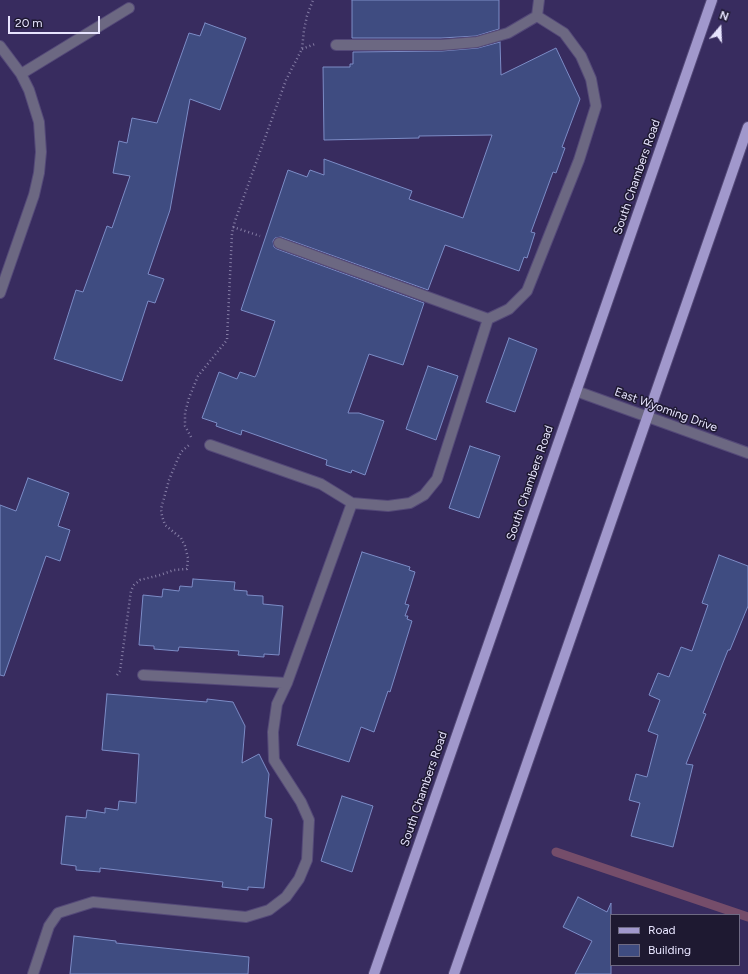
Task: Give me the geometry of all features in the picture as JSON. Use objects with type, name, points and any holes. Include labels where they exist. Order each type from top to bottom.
[{"type":"main road","name":"South Chambers Road","points":[[374,974],[712,0]]},
{"type":"main road","points":[[454,974],[748,127]]},
{"type":"street","points":[[537,16],[539,0]]},
{"type":"street","points":[[21,74],[129,8]]},
{"type":"street","points":[[336,45],[441,45],[477,42],[508,33],[537,16]]},
{"type":"street","points":[[280,243],[488,319],[509,309],[527,291],[579,160],[596,106],[591,79],[581,56],[564,33],[537,16]]},
{"type":"street","points":[[0,46],[21,74],[29,90],[36,111],[41,152],[39,173],[34,195],[0,293]]},
{"type":"street","points":[[210,445],[321,484],[352,503],[388,506],[410,503],[424,495],[437,479],[488,319]]},
{"type":"street","name":"East Wyoming Drive","points":[[576,391],[748,453]]},
{"type":"street","points":[[33,974],[48,926],[58,912],[93,902],[246,917],[269,910],[286,897],[299,879],[307,860],[309,820],[301,802],[274,760],[273,732],[277,704],[287,683],[352,503]]},
{"type":"street","points":[[143,675],[287,683]]},
{"type":"path","points":[[117,675],[120,671],[131,591],[134,585],[140,580],[174,570],[187,568],[188,558],[185,546],[181,538],[165,525],[161,509],[169,480],[176,463],[181,452],[191,442],[192,438],[184,426],[189,398],[193,386],[202,370],[228,340],[233,227],[286,80],[302,49],[304,30],[313,0]]},
{"type":"path","points":[[233,227],[280,243]]},
{"type":"building","points":[[352,0],[499,0],[499,29],[476,36],[441,38],[352,38]]},
{"type":"building","points":[[205,23],[246,38],[220,110],[190,99],[170,210],[148,274],[164,279],[155,303],[148,301],[122,381],[54,359],[76,290],[83,292],[107,226],[112,228],[130,176],[113,173],[119,141],[127,143],[132,118],[157,123],[189,33],[200,36]]},
{"type":"building","points":[[500,42],[501,75],[556,48],[580,99],[562,147],[565,148],[556,173],[553,172],[531,232],[535,233],[527,258],[524,257],[519,271],[445,245],[428,290],[281,237],[275,238],[273,241],[274,247],[277,249],[424,303],[403,365],[369,354],[348,413],[359,413],[384,421],[365,475],[352,470],[351,473],[326,465],[327,460],[242,430],[241,435],[216,426],[217,423],[202,418],[219,372],[237,379],[240,372],[255,377],[257,373],[275,321],[241,310],[288,170],[307,177],[310,170],[324,175],[324,159],[412,191],[409,199],[463,218],[492,135],[324,140],[323,67],[350,67],[350,64],[353,64],[353,52],[442,51],[478,48]]},
{"type":"building","points":[[509,338],[537,349],[515,412],[486,402]]},
{"type":"building","points":[[428,366],[458,376],[436,440],[406,429]]},
{"type":"building","points":[[470,446],[500,456],[479,518],[449,508]]},
{"type":"building","points":[[28,478],[69,493],[58,526],[70,530],[60,561],[46,556],[4,676],[0,675],[0,505],[16,511]]},
{"type":"building","points":[[362,552],[410,567],[409,570],[415,572],[405,604],[409,605],[405,616],[408,616],[407,619],[412,621],[390,692],[388,691],[374,732],[361,727],[349,762],[297,745]]},
{"type":"building","points":[[719,555],[748,566],[748,606],[730,650],[728,650],[703,713],[706,714],[686,764],[693,765],[673,847],[631,836],[640,803],[629,800],[636,774],[647,777],[658,735],[648,731],[660,700],[649,695],[658,673],[669,677],[681,647],[692,651],[708,605],[702,603]]},
{"type":"building","points":[[193,579],[235,582],[234,590],[247,591],[247,595],[263,596],[263,604],[283,606],[279,655],[264,654],[264,657],[238,655],[239,651],[179,647],[178,651],[154,649],[154,646],[139,645],[143,595],[162,597],[163,589],[179,591],[180,586],[192,587]]},
{"type":"building","points":[[107,694],[207,702],[207,699],[233,702],[245,726],[242,763],[259,754],[269,774],[265,817],[272,819],[264,888],[248,887],[248,890],[222,887],[223,882],[100,868],[100,872],[76,870],[76,866],[61,864],[66,816],[86,818],[87,810],[105,813],[105,808],[118,810],[119,801],[136,803],[139,754],[102,750]]},
{"type":"building","points":[[342,796],[373,806],[352,872],[321,861]]},
{"type":"building","points":[[578,897],[607,912],[611,903],[611,974],[575,974],[592,941],[563,927]]},
{"type":"building","points":[[74,936],[116,941],[116,943],[249,957],[248,974],[70,974]]},
{"type":"waterway","points":[[556,852],[739,914]]},
{"type":"waterway","points":[[740,914],[748,917]]}]
